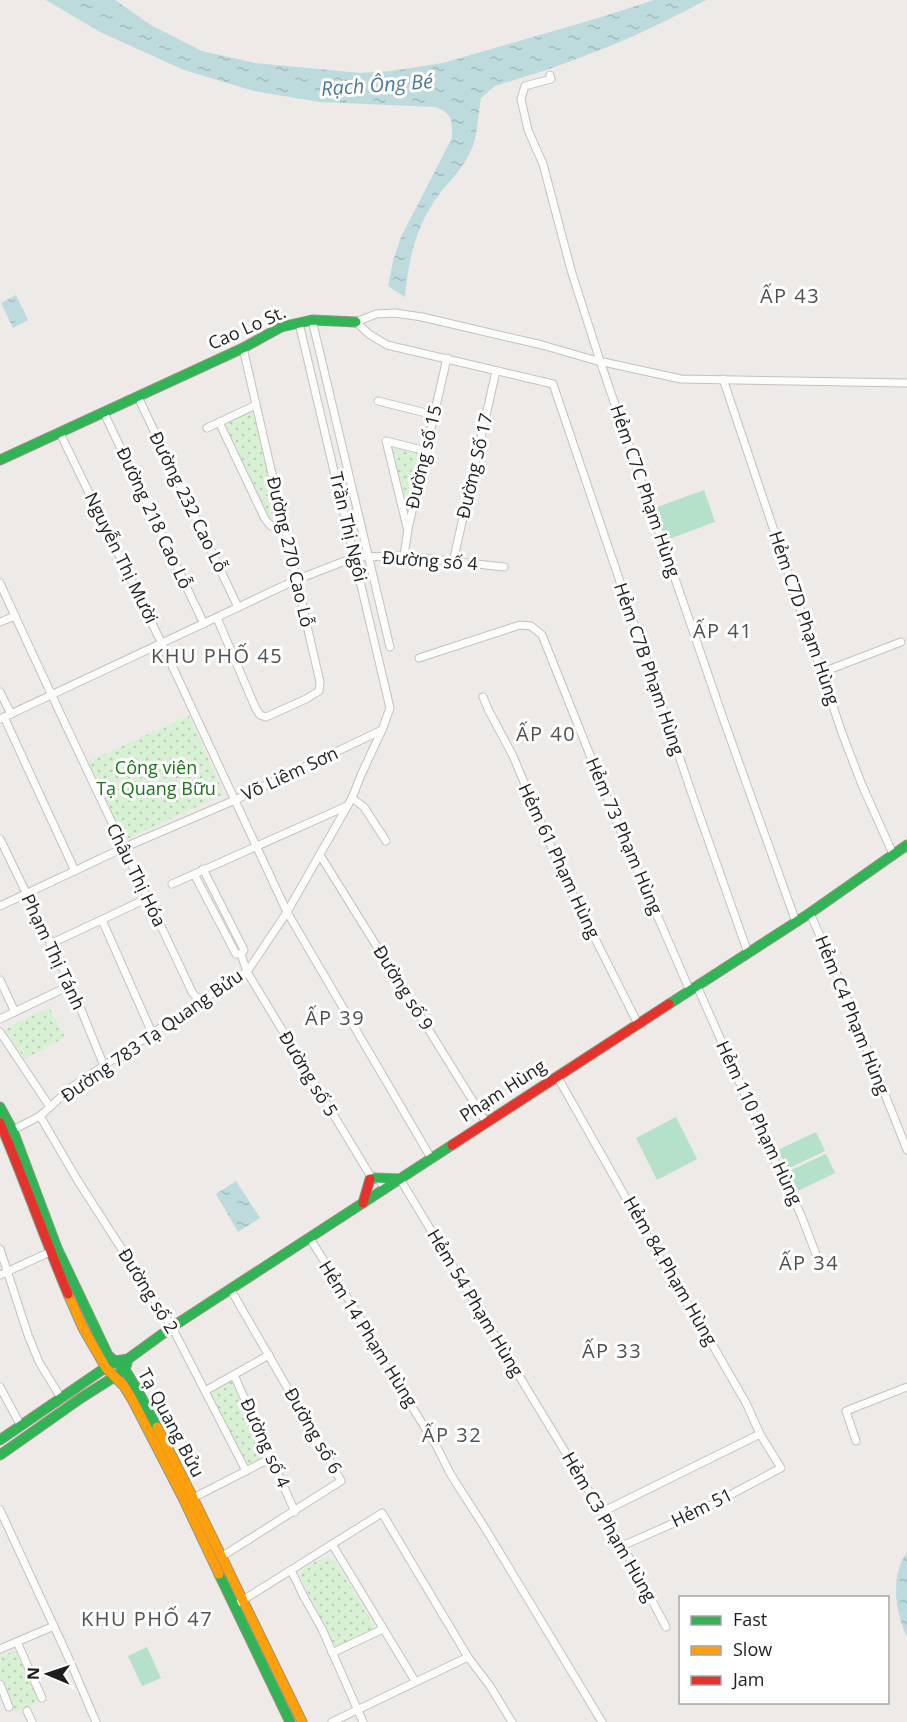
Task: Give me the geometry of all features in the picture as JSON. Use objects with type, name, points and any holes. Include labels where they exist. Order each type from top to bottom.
[{"type":"main road","name":"Cao Lo St.","points":[[0,460],[243,348],[281,327],[312,320],[356,322]]},
{"type":"main road","name":"Phạm Hùng","points":[[115,1361],[128,1359],[172,1327],[309,1237],[810,913],[907,845]]},
{"type":"main road","name":"Tạ Quang Bửu","points":[[0,1107],[83,1328],[106,1368],[124,1386],[132,1399],[221,1557],[290,1722]]},
{"type":"main road","name":"Tạ Quang Bửu","points":[[0,1123],[9,1132]]},
{"type":"main road","points":[[362,1204],[371,1177],[400,1179]]},
{"type":"main road","name":"Tạ Quang Bửu","points":[[53,1250],[108,1355],[124,1370],[137,1389],[239,1603],[302,1722]]},
{"type":"main road","points":[[0,1455],[124,1370],[128,1359]]},
{"type":"main road","points":[[0,1440],[115,1361]]},
{"type":"street","name":"Hẻm C7C Phạm Hùng","points":[[550,75],[551,79],[525,86],[521,99],[528,130],[540,154],[571,270],[600,361],[796,922]]},
{"type":"street","points":[[496,371],[387,345],[369,334],[356,322],[376,314],[395,313],[423,317],[681,379],[907,383]]},
{"type":"street","name":"Trần Thị Ngôi","points":[[312,320],[390,647]]},
{"type":"street","name":"Trần Thị Ngôi","points":[[299,323],[390,708],[382,730]]},
{"type":"street","name":"Đường 270 Cao Lỗ","points":[[217,618],[260,715],[266,717],[319,691],[321,687],[243,348]]},
{"type":"street","name":"Đường số 15","points":[[404,556],[408,529],[447,358]]},
{"type":"street","name":"Hẻm C7B Phạm Hùng","points":[[496,371],[553,384],[562,417],[748,953]]},
{"type":"street","name":"Đường Số 17","points":[[453,561],[496,371]]},
{"type":"street","name":"Hẻm C7D Phạm Hùng","points":[[723,379],[842,732],[862,785],[893,854]]},
{"type":"street","name":"Đường 232 Cao Lỗ","points":[[138,397],[238,608]]},
{"type":"street","points":[[378,401],[434,415]]},
{"type":"street","points":[[207,428],[256,405]]},
{"type":"street","name":"Đường 218 Cao Lỗ","points":[[104,413],[204,624]]},
{"type":"street","points":[[219,422],[265,519],[271,526],[283,526]]},
{"type":"street","name":"Nguyễn Thị Mười","points":[[60,433],[162,644],[287,912],[431,1158]]},
{"type":"street","points":[[408,529],[386,441],[426,451]]},
{"type":"street","name":"Đường số 4","points":[[356,557],[404,556],[504,567]]},
{"type":"street","points":[[5,717],[296,580],[356,557]]},
{"type":"street","name":"Châu Thị Hóa","points":[[0,583],[192,992],[202,1000]]},
{"type":"street","points":[[0,622],[15,616]]},
{"type":"street","name":"Hẻm 73 Phạm Hùng","points":[[419,658],[520,626],[531,626],[542,634],[618,825],[693,988]]},
{"type":"street","points":[[823,672],[901,642]]},
{"type":"street","points":[[0,692],[5,717],[75,871]]},
{"type":"street","name":"Hẻm 61 Phạm Hùng","points":[[483,697],[513,756],[563,875],[638,1024]]},
{"type":"street","name":"Đường 783 Tạ Quang Bửu","points":[[9,1132],[40,1116],[72,1087],[247,972],[287,912],[352,798],[382,730]]},
{"type":"street","name":"Võ Liêm Sơn","points":[[0,906],[123,848],[235,801],[382,730]]},
{"type":"street","points":[[352,798],[364,807],[386,841]]},
{"type":"street","points":[[172,884],[347,806]]},
{"type":"street","name":"Phạm Thị Tánh","points":[[0,839],[71,985],[104,1066]]},
{"type":"street","name":"Đường số 9","points":[[320,855],[486,1122]]},
{"type":"street","name":"Đường số 5","points":[[203,869],[244,950],[241,954],[247,972],[371,1177],[371,1184],[381,1192]]},
{"type":"street","points":[[194,873],[236,954],[241,954]]},
{"type":"street","points":[[50,944],[148,898]]},
{"type":"street","name":"Hẻm C4 Phạm Hùng","points":[[810,913],[844,991],[907,1150]]},
{"type":"street","points":[[102,920],[152,1033]]},
{"type":"street","points":[[0,980],[15,1012]]},
{"type":"street","points":[[0,1019],[71,985]]},
{"type":"street","name":"Hẻm 110 Phạm Hùng","points":[[693,988],[801,1215],[819,1262]]},
{"type":"street","points":[[0,1032],[50,1107]]},
{"type":"street","name":"Hẻm 84 Phạm Hùng","points":[[557,1076],[669,1274],[705,1331],[746,1403],[760,1434],[781,1468]]},
{"type":"street","name":"Đường số 2","points":[[40,1116],[172,1327],[246,1471]]},
{"type":"street","name":"Hẻm 54 Phạm Hùng","points":[[400,1179],[550,1426]]},
{"type":"street","name":"Hẻm 14 Phạm Hùng","points":[[309,1237],[359,1316],[383,1361],[436,1445],[451,1475],[602,1722]]},
{"type":"street","points":[[0,1249],[39,1362],[61,1398]]},
{"type":"street","points":[[0,1275],[53,1250]]},
{"type":"street","name":"Đường số 6","points":[[221,1557],[341,1481],[231,1290]]},
{"type":"street","points":[[205,1391],[269,1356]]},
{"type":"street","name":"Đường số 4","points":[[234,1375],[295,1512]]},
{"type":"street","points":[[856,1441],[846,1411],[907,1387]]},
{"type":"street","points":[[0,1388],[21,1426]]},
{"type":"street","name":"Hẻm C3 Phạm Hùng","points":[[550,1426],[622,1546],[666,1627]]},
{"type":"street","points":[[602,1512],[760,1434]]},
{"type":"street","points":[[189,1500],[271,1458]]},
{"type":"street","name":"Hẻm 51","points":[[622,1546],[692,1515],[781,1468]]},
{"type":"street","points":[[0,1510],[96,1722]]},
{"type":"street","points":[[239,1603],[382,1512],[468,1657],[490,1686],[512,1722]]},
{"type":"street","points":[[332,1544],[415,1681]]},
{"type":"street","points":[[291,1570],[322,1629],[363,1722]]},
{"type":"street","points":[[0,1649],[54,1626]]},
{"type":"street","points":[[332,1653],[383,1629]]},
{"type":"street","points":[[17,1642],[42,1698]]},
{"type":"street","points":[[332,1722],[468,1657]]},
{"type":"street","points":[[0,1684],[9,1707]]},
{"type":"street","points":[[27,1711],[32,1722]]},
{"type":"green space","points":[[249,411],[254,416],[277,515],[272,519],[268,517],[222,423]]},
{"type":"green space","points":[[388,443],[422,453],[408,513],[405,515]]},
{"type":"green space","points":[[704,490],[715,522],[666,540],[655,508]]},
{"type":"green space","name":"Công viên Tạ Quang Bữu","points":[[189,716],[224,794],[123,841],[87,762]]},
{"type":"green space","points":[[49,1007],[65,1037],[25,1059],[4,1030]]},
{"type":"green space","points":[[676,1117],[697,1159],[657,1180],[636,1138]]},
{"type":"green space","points":[[816,1132],[825,1151],[787,1169],[778,1150]]},
{"type":"green space","points":[[826,1154],[835,1173],[796,1192],[787,1172]]},
{"type":"green space","points":[[231,1376],[269,1456],[247,1470],[210,1391]]},
{"type":"green space","points":[[326,1557],[336,1562],[374,1626],[373,1631],[338,1647],[333,1645],[300,1575],[308,1566]]},
{"type":"green space","points":[[147,1647],[161,1678],[142,1686],[128,1656]]},
{"type":"green space","points":[[16,1650],[39,1702],[15,1713],[0,1678],[0,1657]]},
{"type":"water","name":"Rạch Ông Bé","points":[[46,0],[115,0],[151,25],[202,51],[255,63],[360,73],[443,63],[654,0],[706,0],[612,45],[558,66],[495,86],[481,98],[476,136],[469,154],[432,205],[415,242],[405,297],[388,286],[393,261],[401,237],[452,138],[450,118],[445,112],[435,107],[320,102],[254,91],[184,70],[100,32]]},
{"type":"water","points":[[16,295],[28,320],[13,328],[1,303]]},
{"type":"water","points":[[236,1181],[260,1218],[238,1232],[216,1194]]},
{"type":"water","points":[[907,1552],[907,1637],[897,1605],[896,1583]]},
{"type":"traffic: fast","points":[[0,460],[243,348],[281,327],[312,320],[356,322]]},
{"type":"traffic: fast","points":[[669,1004],[810,913],[907,845]]},
{"type":"traffic: fast","points":[[0,1107],[13,1131],[57,1248],[108,1355],[125,1370],[157,1427]]},
{"type":"traffic: fast","points":[[0,1440],[115,1361],[128,1359],[172,1327],[452,1145]]},
{"type":"traffic: fast","points":[[374,1178],[400,1179]]},
{"type":"traffic: fast","points":[[0,1455],[125,1370],[128,1359]]},
{"type":"traffic: fast","points":[[219,1574],[290,1722]]},
{"type":"traffic: slow","points":[[68,1294],[83,1328],[106,1368],[124,1386],[132,1399],[219,1574]]},
{"type":"traffic: slow","points":[[157,1427],[302,1722]]},
{"type":"traffic: jam","points":[[452,1145],[669,1004]]},
{"type":"traffic: jam","points":[[0,1123],[68,1294]]},
{"type":"traffic: jam","points":[[363,1203],[370,1179]]},
{"type":"district","name":"ẤP 43","points":[[790,296]]},
{"type":"district","name":"ẤP 41","points":[[723,631]]},
{"type":"district","name":"KHU PHỐ 45","points":[[217,656]]},
{"type":"district","name":"ẤP 40","points":[[546,734]]},
{"type":"district","name":"ẤP 39","points":[[335,1018]]},
{"type":"district","name":"ẤP 34","points":[[809,1263]]},
{"type":"district","name":"ẤP 33","points":[[612,1351]]},
{"type":"district","name":"ẤP 32","points":[[452,1435]]},
{"type":"district","name":"KHU PHỐ 47","points":[[147,1619]]}]
